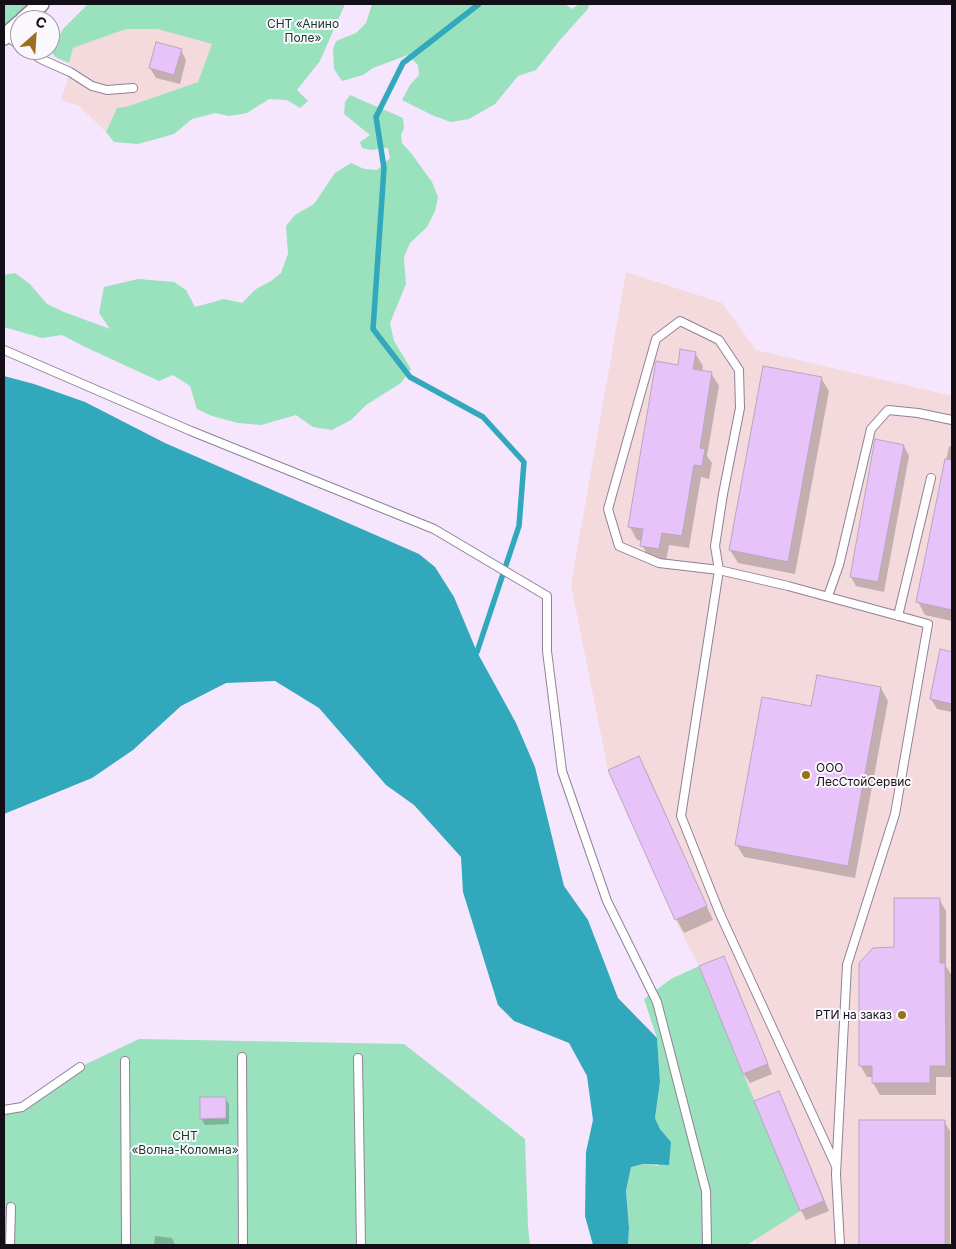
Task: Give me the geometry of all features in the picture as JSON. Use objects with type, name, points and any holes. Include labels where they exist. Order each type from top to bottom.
[{"type":"lane","points":[[46,60],[92,86],[107,90],[133,88]]},
{"type":"lane","points":[[836,1166],[720,914],[680,816],[719,570],[715,546],[740,408],[739,370],[719,340],[680,321],[656,339],[608,509],[619,546],[659,563],[719,570],[828,596],[928,624],[895,814],[847,965],[836,1166],[840,1245]]},
{"type":"lane","points":[[4,350],[191,431],[434,529],[547,596],[547,651],[562,771],[607,900],[657,1002],[706,1191],[708,1245]]},
{"type":"lane","points":[[828,596],[839,565],[871,429],[888,410],[918,413],[952,420]]},
{"type":"lane","points":[[898,616],[931,478]]},
{"type":"lane","points":[[242,1057],[243,1245]]},
{"type":"lane","points":[[358,1058],[361,1245]]},
{"type":"lane","points":[[125,1060],[126,1245]]},
{"type":"lane","points":[[4,1110],[22,1107],[80,1067]]},
{"type":"lane","points":[[10,1245],[11,1207]]},
{"type":"shaded area","points":[[126,29],[157,29],[212,44],[198,82],[129,106],[117,108],[106,132],[79,106],[61,100],[70,72],[69,63],[73,48]]},
{"type":"shaded area","points":[[626,272],[722,303],[756,350],[952,396],[952,1245],[756,1245],[756,1239],[799,1211],[699,966],[675,920],[608,770],[571,585]]},
{"type":"green space","points":[[4,4],[31,4],[24,10],[10,10],[10,22],[4,27]]},
{"type":"green space","name":"СНТ «Анино Поле»","points":[[88,4],[345,4],[320,61],[297,90],[308,101],[300,108],[287,100],[269,99],[247,113],[229,116],[215,113],[192,119],[174,134],[138,144],[114,142],[106,132],[117,108],[129,106],[198,82],[212,44],[157,29],[126,29],[73,48],[69,63],[60,59],[60,35],[63,29]]},
{"type":"green space","points":[[372,4],[565,4],[572,9],[579,4],[590,4],[536,70],[518,76],[495,104],[469,119],[451,122],[402,100],[410,85],[419,75],[418,65],[408,55],[373,68],[363,75],[342,81],[334,69],[333,49],[336,41],[356,33],[366,23]]},
{"type":"green space","points":[[350,95],[403,118],[402,143],[432,182],[438,197],[435,211],[427,227],[410,243],[404,257],[406,284],[390,323],[394,341],[411,369],[401,383],[366,405],[351,420],[332,430],[313,427],[296,415],[261,425],[238,423],[212,416],[197,409],[190,386],[173,375],[159,381],[62,335],[42,338],[4,327],[4,275],[15,273],[30,284],[47,304],[110,329],[99,313],[104,287],[138,279],[174,282],[186,290],[195,307],[224,299],[242,303],[256,289],[281,273],[288,254],[286,226],[295,215],[314,204],[335,173],[351,163],[364,169],[377,170],[390,158],[388,148],[371,150],[362,148],[360,142],[370,135],[344,114],[345,102]]},
{"type":"green space","points":[[699,966],[800,1211],[747,1245],[628,1245],[629,1228],[626,1191],[631,1167],[643,1164],[658,1166],[671,1142],[660,1129],[655,1118],[660,1082],[657,1038],[644,999],[671,979]]},
{"type":"green space","name":"СНТ «Волна-Коломна»","points":[[139,1039],[404,1044],[525,1139],[530,1245],[4,1245],[4,1110],[22,1107],[80,1067]]},
{"type":"water","points":[[4,376],[34,384],[85,402],[165,443],[419,554],[435,567],[454,597],[477,652],[516,723],[535,767],[564,886],[588,920],[618,998],[657,1038],[660,1082],[655,1118],[660,1129],[671,1142],[669,1165],[643,1164],[631,1167],[626,1191],[629,1228],[628,1245],[593,1245],[585,1216],[586,1152],[593,1120],[587,1076],[569,1043],[514,1021],[498,1005],[463,892],[461,857],[414,805],[386,785],[319,708],[275,681],[226,683],[181,706],[133,750],[92,778],[4,814]]},
{"type":"building","points":[[156,42],[182,49],[174,75],[149,68]]},
{"type":"building","points":[[680,349],[696,352],[693,369],[712,372],[700,448],[705,449],[702,466],[694,465],[682,536],[662,533],[659,549],[640,546],[643,529],[628,527],[656,361],[678,365]]},
{"type":"building","points":[[763,366],[822,377],[788,562],[729,550]]},
{"type":"building","points":[[875,439],[904,445],[878,582],[850,577]]},
{"type":"building","points":[[945,459],[952,460],[952,610],[916,602]]},
{"type":"building","points":[[940,649],[952,652],[952,704],[930,699]]},
{"type":"building","name":"ООО ЛесСтойСервис","points":[[817,675],[881,687],[848,866],[735,845],[762,697],[811,706]]},
{"type":"building","points":[[639,756],[707,906],[675,920],[608,770]]},
{"type":"building","name":"РТИ на заказ","points":[[894,898],[940,898],[940,963],[945,963],[946,1066],[930,1066],[930,1083],[872,1083],[872,1066],[859,1066],[859,963],[873,948],[894,947]]},
{"type":"building","points":[[724,956],[768,1064],[743,1074],[699,966]]},
{"type":"building","points":[[779,1091],[824,1201],[800,1211],[754,1101]]},
{"type":"building","points":[[200,1097],[226,1097],[226,1118],[200,1119]]},
{"type":"building","points":[[859,1120],[945,1120],[945,1245],[859,1245]]},
{"type":"waterway","points":[[477,652],[519,526],[524,462],[483,417],[410,377],[373,329],[384,168],[376,117],[403,63],[479,4]]},
{"type":"place","name":"ООО ЛесСтойСервис","points":[[806,775]]},
{"type":"place","name":"РТИ на заказ","points":[[902,1015]]}]
